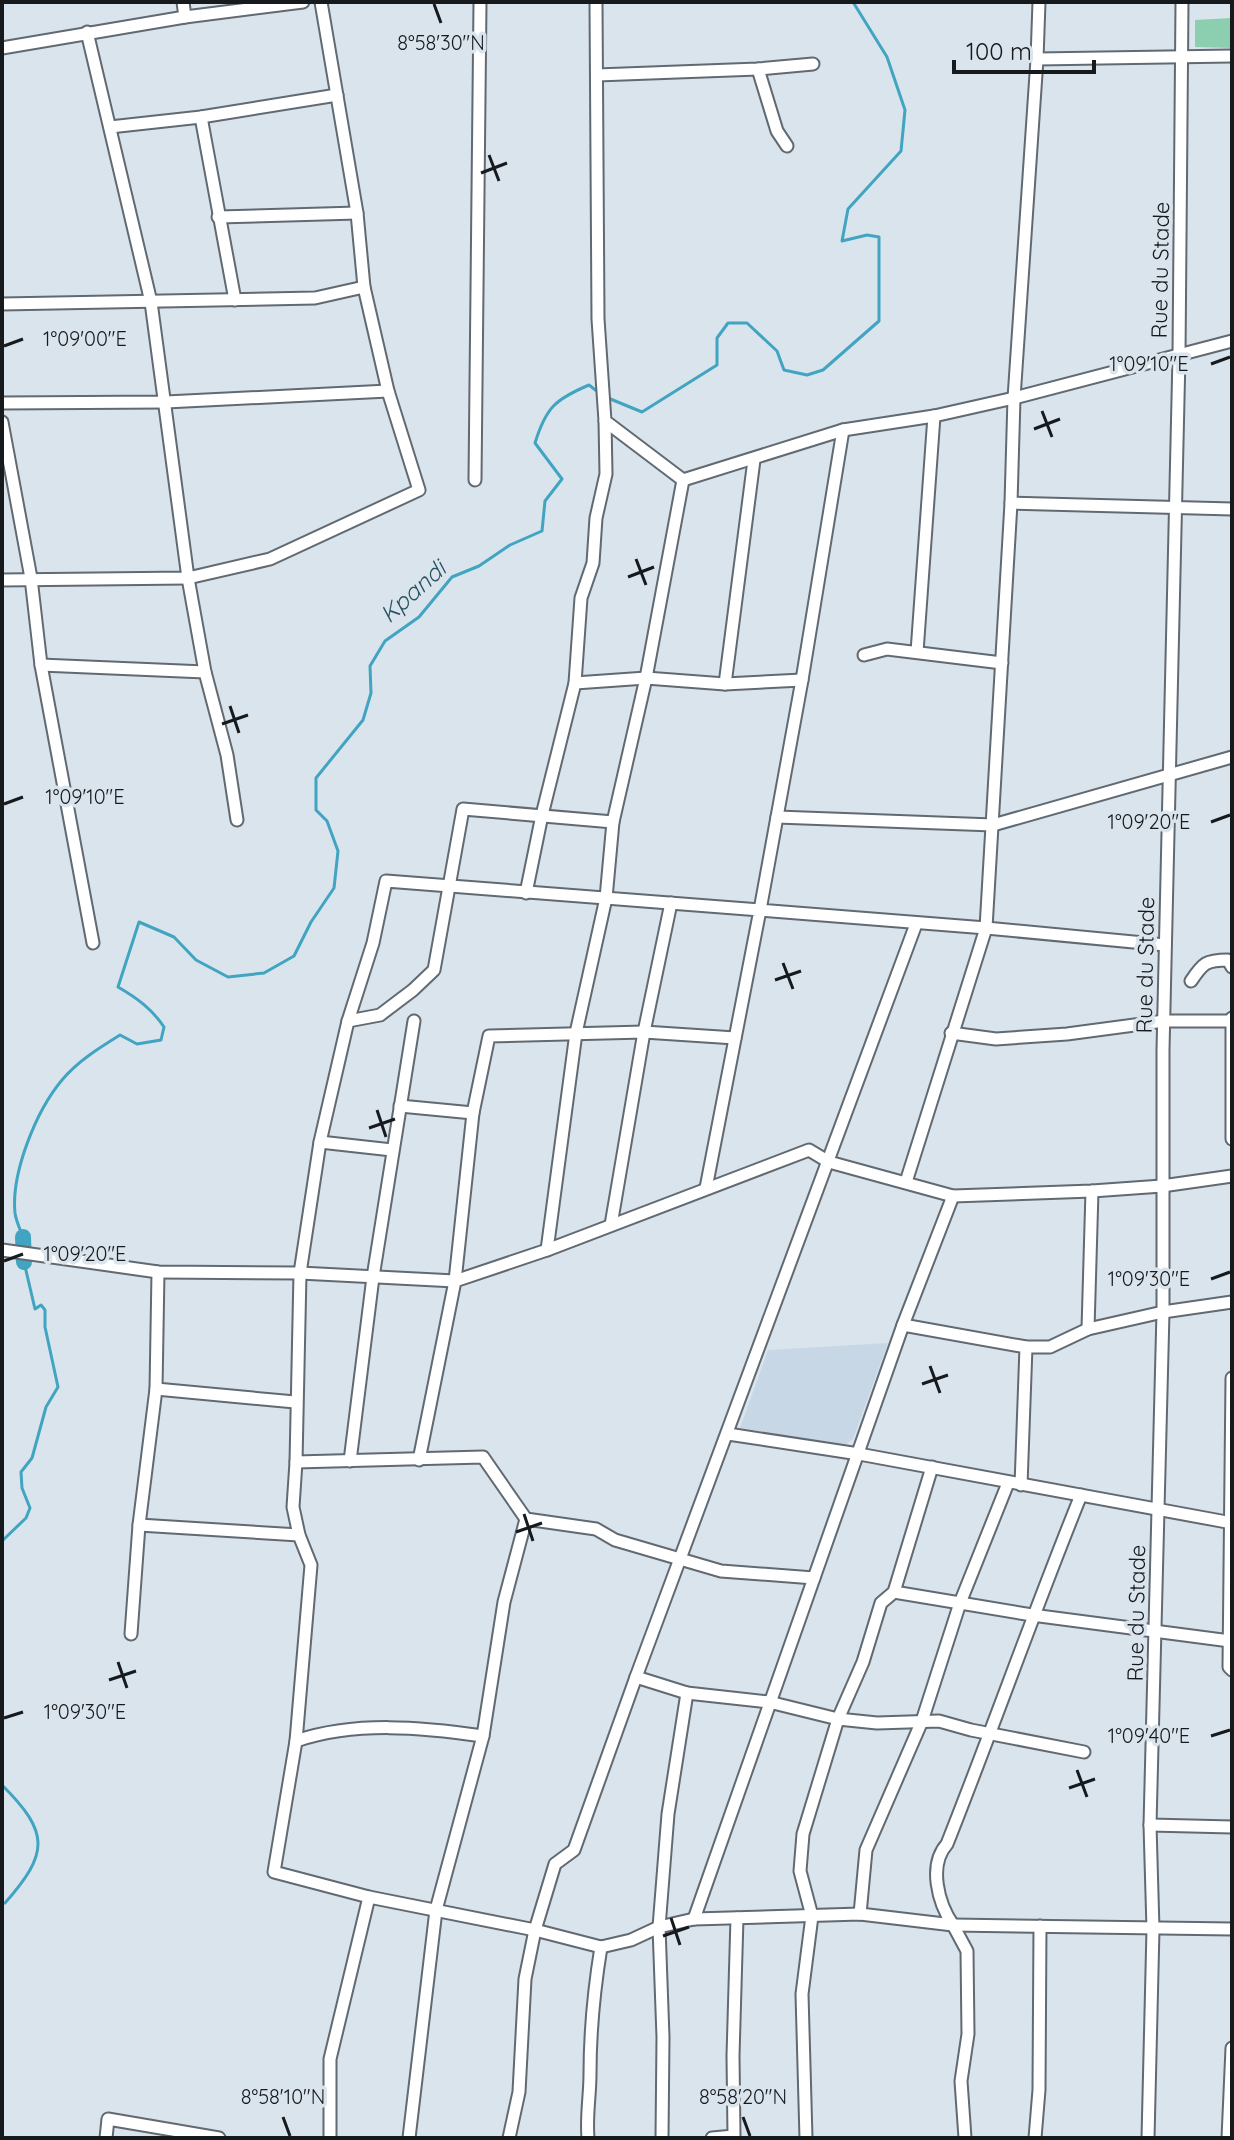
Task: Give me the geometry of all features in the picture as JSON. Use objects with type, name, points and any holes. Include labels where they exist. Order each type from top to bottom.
[{"type":"street","points":[[183,2],[185,17]]},
{"type":"street","points":[[2,48],[185,17],[303,2]]},
{"type":"street","points":[[2,580],[188,578],[270,559],[419,490],[388,391],[364,287],[357,213],[321,2]]},
{"type":"street","points":[[475,480],[480,2]]},
{"type":"street","points":[[526,893],[575,683],[581,598],[593,563],[596,518],[606,474],[598,319],[596,2]]},
{"type":"street","points":[[906,1182],[986,928],[1039,2]]},
{"type":"street","name":"Rue du Stade","points":[[1148,2138],[1153,1929],[1150,1825],[1163,1312],[1165,945],[1179,356],[1182,2]]},
{"type":"street","points":[[87,32],[151,302],[188,578],[205,672],[227,755],[237,820]]},
{"type":"street","points":[[1037,59],[1232,56]]},
{"type":"street","points":[[597,75],[813,64]]},
{"type":"street","points":[[758,69],[777,131],[787,146]]},
{"type":"street","points":[[110,127],[201,117],[337,95]]},
{"type":"street","points":[[201,117],[235,300]]},
{"type":"street","points":[[218,217],[357,213]]},
{"type":"street","points":[[2,304],[315,298],[364,287]]},
{"type":"street","points":[[683,480],[843,430],[934,416],[1014,398],[1232,341]]},
{"type":"street","points":[[2,403],[166,402],[388,391]]},
{"type":"street","points":[[604,416],[683,480]]},
{"type":"street","points":[[917,652],[934,416]]},
{"type":"street","points":[[2,422],[31,578],[41,665],[93,943]]},
{"type":"street","points":[[706,1188],[802,680],[843,430]]},
{"type":"street","points":[[725,684],[754,460]]},
{"type":"street","points":[[547,1250],[576,1033],[606,898],[613,822],[646,678],[683,480]]},
{"type":"street","points":[[1011,503],[1232,509]]},
{"type":"street","points":[[864,655],[880,650],[917,652],[1002,663]]},
{"type":"street","points":[[41,665],[205,672]]},
{"type":"street","points":[[575,683],[646,678],[725,684],[802,680]]},
{"type":"street","points":[[777,817],[993,825],[1232,757]]},
{"type":"street","points":[[348,1021],[380,1015],[434,970],[463,809],[613,822]]},
{"type":"street","points":[[1165,945],[386,881],[373,943],[348,1021],[320,1142],[300,1273],[293,1507],[299,1535],[311,1565],[296,1741],[274,1872],[369,1897],[535,1930],[601,1947],[631,1940],[659,1927],[694,1919],[860,1914],[953,1925],[1232,1929]]},
{"type":"street","points":[[611,1225],[644,1032],[671,903]]},
{"type":"street","points":[[509,2138],[519,2092],[525,1979],[535,1930],[555,1864],[574,1850],[916,924]]},
{"type":"street","points":[[1191,981],[1202,964],[1228,960],[1232,967]]},
{"type":"street","points":[[951,1033],[996,1039],[1067,1034],[1164,1021],[1231,1020],[1232,1139]]},
{"type":"street","points":[[350,1461],[373,1277],[414,1021]]},
{"type":"street","points":[[419,1460],[455,1281],[473,1113],[489,1036],[644,1032],[735,1038]]},
{"type":"street","points":[[400,1106],[473,1113]]},
{"type":"street","points":[[320,1142],[392,1150]]},
{"type":"street","points":[[2,1250],[158,1272],[300,1273],[455,1281],[547,1250],[809,1150],[829,1162],[953,1196],[1162,1186],[1232,1176]]},
{"type":"street","points":[[1088,1329],[1092,1191]]},
{"type":"street","points":[[694,1919],[903,1325],[953,1196]]},
{"type":"street","points":[[131,1634],[139,1525],[156,1389],[158,1272]]},
{"type":"street","points":[[903,1325],[1026,1347],[1050,1347],[1088,1329],[1163,1312],[1232,1302]]},
{"type":"street","points":[[1021,1485],[1026,1347]]},
{"type":"street","points":[[1232,1378],[1229,1667],[1232,1670]]},
{"type":"street","points":[[156,1389],[295,1402]]},
{"type":"street","points":[[728,1434],[859,1454],[1232,1523]]},
{"type":"street","points":[[296,1462],[483,1457],[526,1519],[596,1529],[615,1540],[721,1571],[814,1578]]},
{"type":"street","points":[[806,2138],[802,1994],[812,1916],[800,1871],[803,1834],[838,1719],[863,1662],[881,1603],[894,1592],[932,1467]]},
{"type":"street","points":[[860,1914],[866,1850],[922,1721],[960,1603],[1008,1483]]},
{"type":"street","points":[[965,2138],[961,2081],[968,2034],[967,1951],[942,1902],[935,1868],[991,1734],[1032,1615],[1081,1495]]},
{"type":"street","points":[[409,2138],[436,1910],[483,1736],[504,1602],[526,1519]]},
{"type":"street","points":[[139,1525],[299,1535]]},
{"type":"street","points":[[894,1592],[1032,1615],[1230,1641]]},
{"type":"street","points":[[636,1677],[687,1693],[769,1702],[838,1719],[877,1723],[939,1721],[1084,1752]]},
{"type":"street","points":[[662,2138],[663,2037],[659,1927],[668,1814],[687,1693]]},
{"type":"street","points":[[296,1741],[321,1733],[397,1728],[432,1728],[483,1736]]},
{"type":"street","points":[[1150,1825],[1232,1827]]},
{"type":"street","points":[[330,2138],[330,2059],[369,1897]]},
{"type":"street","points":[[925,1923],[936,1917],[942,1902]]},
{"type":"street","points":[[712,2138],[734,2136],[737,1918]]},
{"type":"street","points":[[1035,2138],[1039,2090],[1040,1926]]},
{"type":"street","points":[[588,2138],[589,2052],[601,1947]]},
{"type":"street","points":[[1228,2138],[1232,2048]]},
{"type":"street","points":[[106,2138],[108,2119],[219,2138]]},
{"type":"shaded area","points":[[888,1343],[853,1439],[844,1446],[740,1428],[768,1350]]},
{"type":"green space","points":[[1232,18],[1232,48],[1195,47],[1195,20]]},
{"type":"waterway","name":"Kpandi","points":[[608,398],[642,412],[717,365],[717,338],[728,323],[747,323],[777,351],[784,370],[807,375],[823,370],[879,321],[879,237],[867,235],[842,241],[848,209],[901,151],[905,110],[887,57],[853,2]]},
{"type":"waterway","name":"Kpandi","points":[[23,1237],[15,1213],[17,1180],[27,1143],[52,1093],[75,1067],[120,1035],[137,1044],[161,1040],[164,1027],[144,1004],[118,987],[139,922],[174,937],[196,960],[228,977],[264,973],[294,956],[311,922],[334,888],[338,851],[327,821],[316,810],[316,778],[363,720],[371,693],[370,666],[385,641],[419,617],[452,577],[479,566],[510,545],[542,531],[545,501],[562,479],[535,443],[543,421],[554,406],[568,395],[589,385],[598,392]]},
{"type":"waterway","points":[[23,1237],[24,1262]]},
{"type":"waterway","points":[[2,1541],[26,1518],[30,1508],[22,1488],[21,1472],[32,1458],[46,1407],[58,1387],[45,1327],[45,1310],[41,1305],[35,1309],[24,1262]]},
{"type":"waterway","points":[[2,1785],[29,1817],[38,1843],[30,1870],[2,1903]]}]
